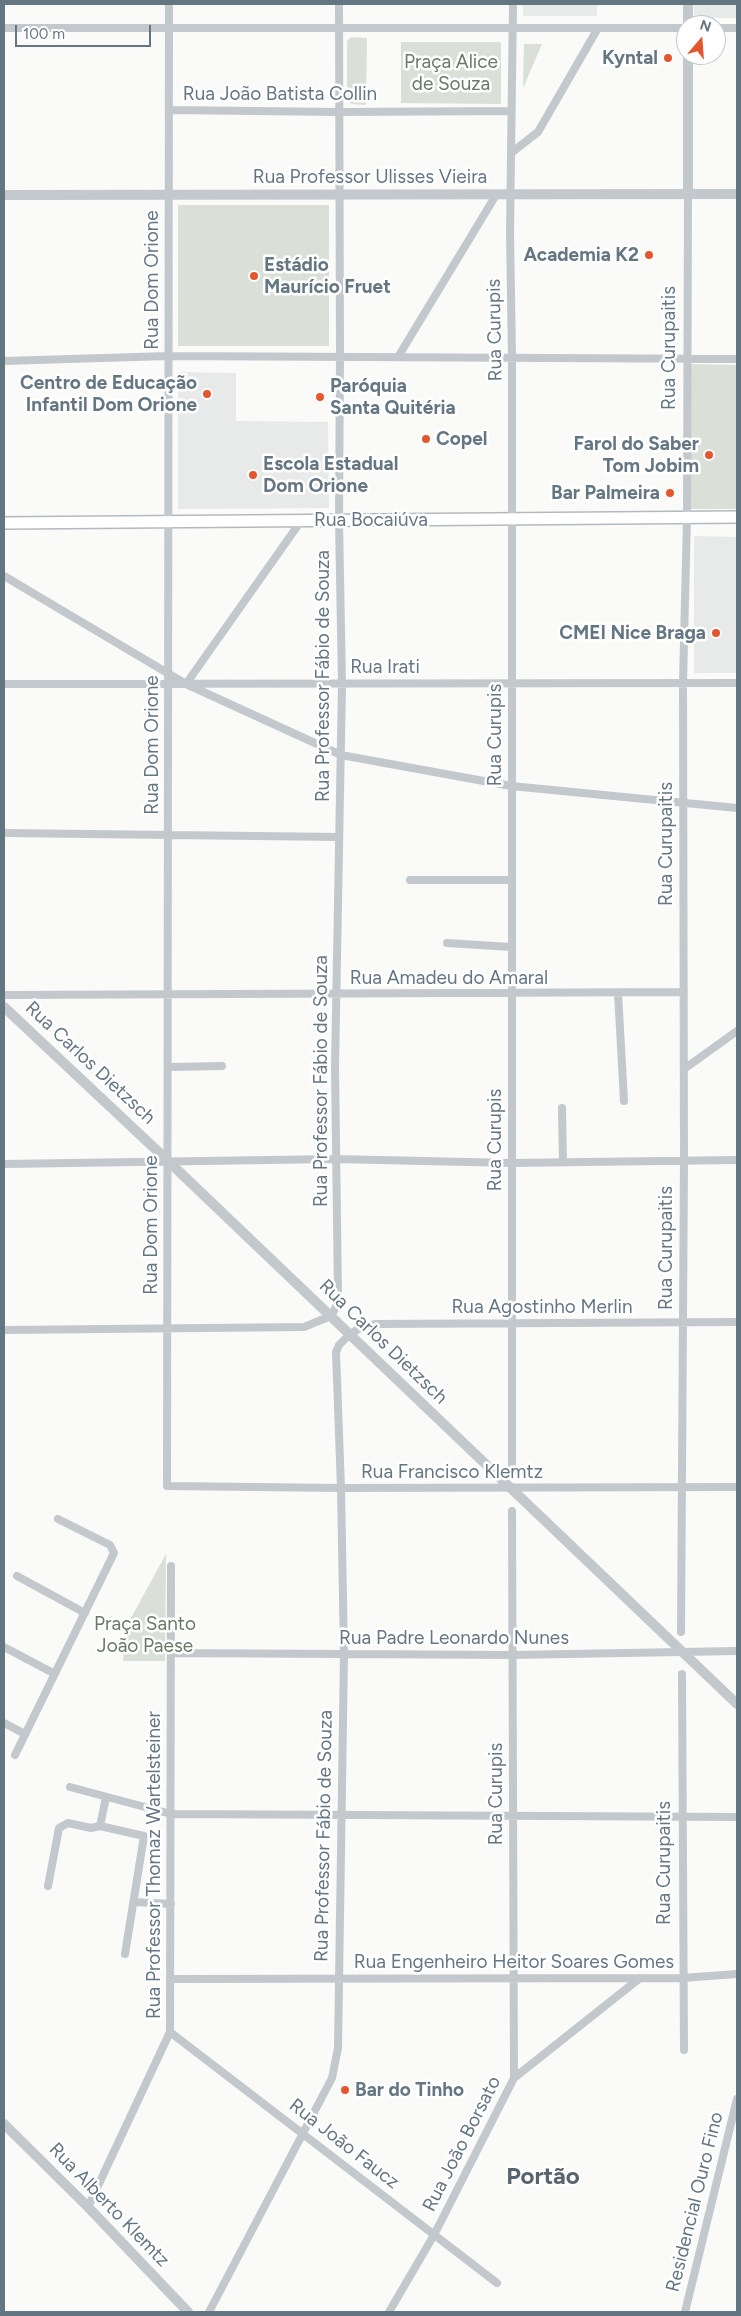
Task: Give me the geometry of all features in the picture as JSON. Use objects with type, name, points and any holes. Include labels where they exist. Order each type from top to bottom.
[{"type":"main road","name":"Rua Bocaiúva","points":[[4,523],[737,518]]},
{"type":"street","name":"Rua Dom Orione","points":[[167,1486],[169,4]]},
{"type":"street","name":"Rua Professor Fábio de Souza","points":[[331,1316],[338,1295],[336,994],[342,684],[339,520],[339,4]]},
{"type":"street","name":"Rua Curupis","points":[[512,1467],[512,358],[510,195],[513,4]]},
{"type":"street","points":[[4,28],[598,28],[676,26]]},
{"type":"street","points":[[511,153],[538,132],[598,28]]},
{"type":"street","name":"Rua Curupaitis","points":[[681,1632],[684,1161],[683,683],[687,518],[688,65]]},
{"type":"street","name":"Rua João Batista Collin","points":[[169,110],[338,112],[511,111]]},
{"type":"street","name":"Rua Professor Ulisses Vieira","points":[[4,195],[737,194]]},
{"type":"street","points":[[398,357],[496,195]]},
{"type":"street","points":[[4,361],[168,356],[737,359]]},
{"type":"street","points":[[186,684],[301,521]]},
{"type":"street","points":[[4,576],[186,684],[341,755],[511,786],[737,808]]},
{"type":"street","name":"Rua Irati","points":[[4,684],[737,683]]},
{"type":"street","points":[[4,833],[339,837]]},
{"type":"street","points":[[410,880],[511,880]]},
{"type":"street","points":[[447,943],[511,946]]},
{"type":"street","name":"Rua Amadeu do Amaral","points":[[4,995],[684,992]]},
{"type":"street","points":[[618,993],[624,1101]]},
{"type":"street","name":"Rua Carlos Dietzsch","points":[[4,1007],[168,1160],[737,1704]]},
{"type":"street","points":[[684,1069],[737,1031]]},
{"type":"street","points":[[169,1067],[222,1066]]},
{"type":"street","points":[[562,1108],[563,1162]]},
{"type":"street","points":[[4,1164],[168,1160],[336,1159],[511,1163],[737,1160]]},
{"type":"street","points":[[4,1330],[304,1327],[331,1316]]},
{"type":"street","name":"Rua Agostinho Merlin","points":[[350,1334],[362,1327],[376,1324],[512,1325],[737,1322]]},
{"type":"street","name":"Rua Professor Fábio de Souza","points":[[209,2312],[332,2078],[338,2048],[344,1655],[336,1352],[339,1345],[350,1334]]},
{"type":"street","name":"Rua Francisco Klemtz","points":[[167,1486],[341,1488],[737,1487]]},
{"type":"street","name":"Rua Curupis","points":[[512,1511],[514,2078]]},
{"type":"street","points":[[15,1756],[114,1554],[110,1546],[58,1519]]},
{"type":"street","name":"Rua Professor Thomaz Wartelsteiner","points":[[88,2207],[170,2032],[171,1566]]},
{"type":"street","points":[[17,1576],[85,1613]]},
{"type":"street","points":[[4,1647],[55,1674]]},
{"type":"street","name":"Rua Padre Leonardo Nunes","points":[[171,1653],[512,1655],[737,1651]]},
{"type":"street","name":"Rua Curupaitis","points":[[682,1674],[681,1816],[684,2050]]},
{"type":"street","points":[[4,1723],[25,1734]]},
{"type":"street","points":[[70,1787],[171,1814],[737,1817]]},
{"type":"street","points":[[100,1826],[106,1797]]},
{"type":"street","points":[[48,1886],[59,1828],[68,1823],[91,1828],[100,1826],[144,1836],[125,1954]]},
{"type":"street","points":[[134,1902],[171,1904]]},
{"type":"street","name":"Rua Engenheiro Heitor Soares Gomes","points":[[170,1979],[682,1978],[737,1974]]},
{"type":"street","name":"Rua João Borsato","points":[[389,2312],[434,2235],[514,2078],[640,1978]]},
{"type":"street","name":"Rua João Faucz","points":[[170,2032],[497,2282]]},
{"type":"street","name":"Residencial Ouro Fino","points":[[685,2312],[737,2099]]},
{"type":"street","name":"Rua Alberto Klemtz","points":[[4,2124],[88,2207],[188,2312]]},
{"type":"shaded area","points":[[523,4],[597,4],[597,16],[523,16]]},
{"type":"shaded area","points":[[694,4],[737,4],[737,18],[726,18],[726,15],[694,15]]},
{"type":"shaded area","name":"Escola Estadual Dom Orione","points":[[178,372],[236,373],[236,421],[328,422],[329,508],[178,509]]},
{"type":"shaded area","name":"CMEI Nice Braga","points":[[694,536],[737,537],[737,673],[694,673]]},
{"type":"green space","points":[[351,37],[367,38],[366,105],[351,104],[347,100],[347,41]]},
{"type":"green space","name":"Praça Alice de Souza","points":[[401,42],[501,42],[501,104],[401,103]]},
{"type":"green space","points":[[542,44],[523,88],[524,45]]},
{"type":"green space","name":"Estádio Maurício Fruet","points":[[178,205],[329,205],[329,346],[178,346]]},
{"type":"green space","points":[[691,364],[737,365],[737,509],[690,509]]},
{"type":"green space","name":"Praça Santo João Paese","points":[[166,1554],[165,1661],[123,1661],[126,1627]]},
{"type":"place","name":"Kyntal","points":[[668,58]]},
{"type":"place","name":"Academia K2","points":[[649,255]]},
{"type":"place","name":"Estádio Maurício Fruet","points":[[254,276]]},
{"type":"place","name":"Centro de Educação Infantil Dom Orione","points":[[207,394]]},
{"type":"place","name":"Paróquia Santa Quitéria","points":[[320,397]]},
{"type":"place","name":"Copel","points":[[426,439]]},
{"type":"place","name":"Farol do Saber Tom Jobim","points":[[709,455]]},
{"type":"place","name":"Escola Estadual Dom Orione","points":[[253,475]]},
{"type":"place","name":"Bar Palmeira","points":[[670,493]]},
{"type":"place","name":"CMEI Nice Braga","points":[[716,633]]},
{"type":"place","name":"Bar do Tinho","points":[[345,2090]]},
{"type":"district","name":"Portão","points":[[543,2177]]}]
